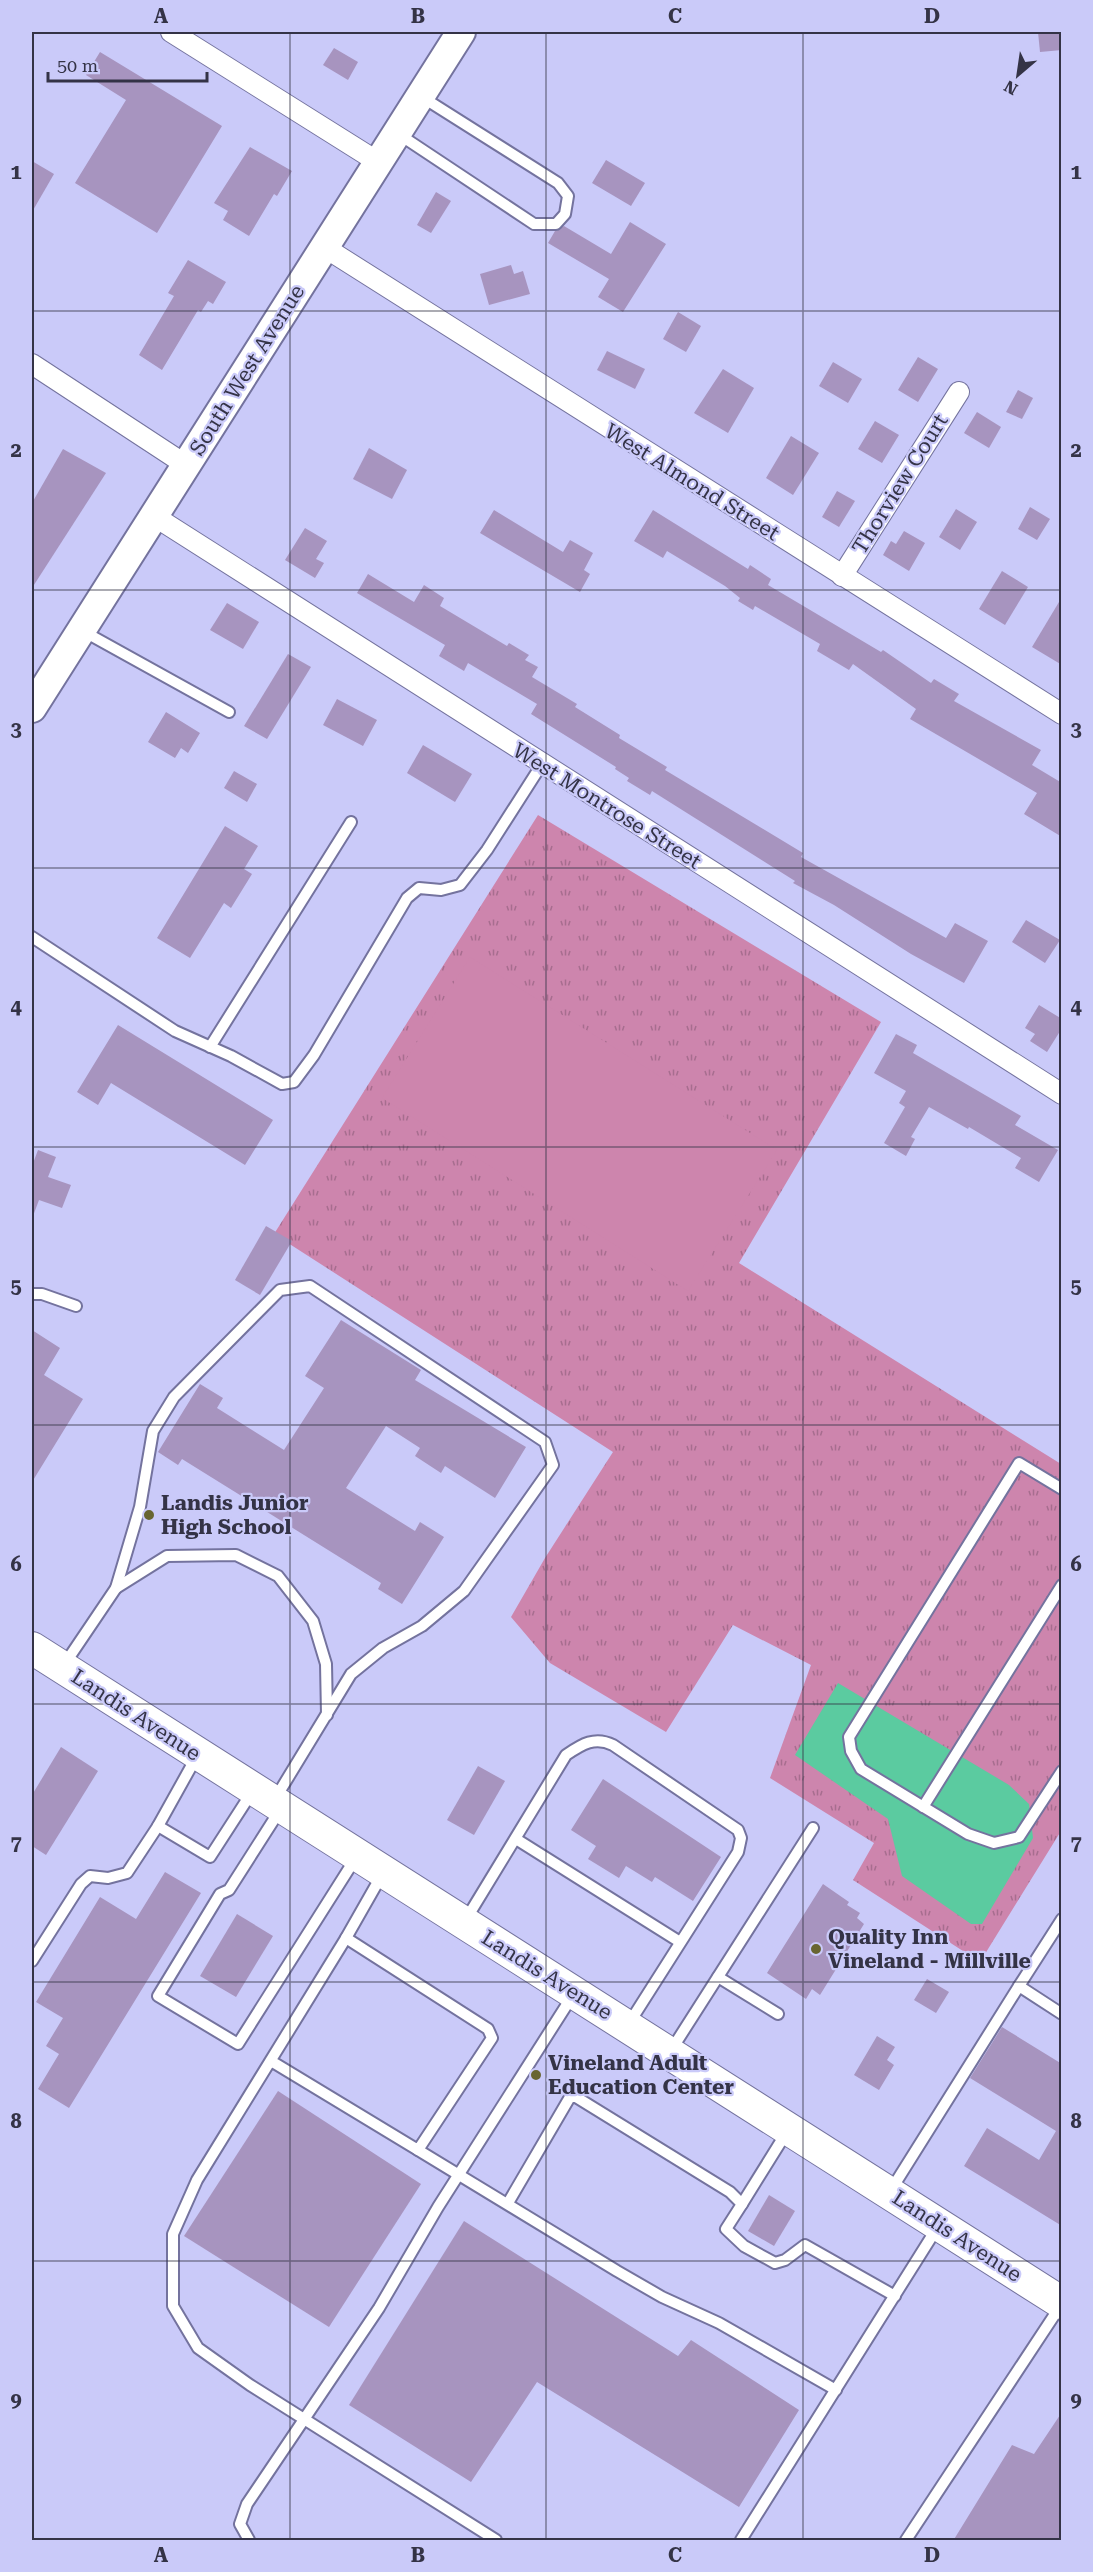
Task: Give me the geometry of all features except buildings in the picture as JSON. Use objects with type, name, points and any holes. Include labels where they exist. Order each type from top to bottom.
[{"type":"main road","name":"Landis Avenue","points":[[32,1648],[628,2025],[1062,2304]]},
{"type":"street","points":[[171,32],[378,162]]},
{"type":"street","name":"South West Avenue","points":[[32,708],[461,32]]},
{"type":"street","name":"West Almond Street","points":[[324,247],[1062,714]]},
{"type":"street","points":[[32,364],[186,465]]},
{"type":"street","name":"Thorview Court","points":[[842,576],[959,392]]},
{"type":"street","name":"West Montrose Street","points":[[154,516],[1062,1094]]},
{"type":"lane","points":[[397,133],[534,224],[556,224],[565,214],[568,196],[558,183],[420,96]]},
{"type":"lane","points":[[81,630],[229,712]]},
{"type":"lane","points":[[32,937],[175,1031],[282,1084],[294,1082],[314,1055],[407,898],[419,888],[441,890],[460,885],[488,850],[542,764]]},
{"type":"lane","points":[[210,1047],[351,822]]},
{"type":"lane","points":[[62,1667],[116,1588],[140,1507],[153,1431],[174,1396],[280,1290],[310,1286],[545,1442],[553,1465],[464,1591],[422,1626],[383,1647],[351,1674],[327,1715],[269,1800],[229,1890],[220,1894],[158,1996],[238,2044],[358,1855]]},
{"type":"lane","points":[[32,1294],[42,1294],[76,1306]]},
{"type":"lane","points":[[1062,1489],[1018,1463],[849,1737],[851,1751],[861,1769],[981,1840],[994,1843],[1008,1841],[1019,1836],[1062,1771]]},
{"type":"lane","points":[[116,1588],[167,1556],[236,1555],[278,1576],[313,1621],[326,1664],[327,1715]]},
{"type":"lane","points":[[923,1807],[1062,1585]]},
{"type":"lane","points":[[464,1922],[566,1755],[580,1746],[602,1740],[622,1751],[738,1830],[741,1838],[738,1852],[628,2025]]},
{"type":"lane","points":[[32,1961],[81,1884],[90,1876],[108,1878],[127,1873],[158,1826],[198,1754]]},
{"type":"lane","points":[[158,1826],[210,1857],[269,1800]]},
{"type":"lane","points":[[670,2053],[813,1828]]},
{"type":"lane","points":[[516,1839],[680,1942]]},
{"type":"lane","points":[[384,1872],[197,2180],[173,2234],[173,2306],[198,2348],[304,2419],[496,2541]]},
{"type":"lane","points":[[890,2193],[1062,1919]]},
{"type":"lane","points":[[346,1938],[488,2029],[492,2038],[418,2150]]},
{"type":"lane","points":[[718,1977],[778,2014]]},
{"type":"lane","points":[[1019,1986],[1062,2014]]},
{"type":"lane","points":[[249,2541],[240,2524],[247,2504],[380,2308],[459,2176],[575,1992]]},
{"type":"lane","points":[[271,2061],[662,2297],[719,2323],[836,2390]]},
{"type":"lane","points":[[508,2203],[570,2097],[576,2097],[730,2192],[742,2204]]},
{"type":"lane","points":[[789,2129],[726,2229],[744,2246],[775,2263],[785,2260],[805,2245],[895,2296]]},
{"type":"lane","points":[[741,2541],[939,2225]]},
{"type":"lane","points":[[906,2541],[1062,2304]]},
{"type":"green space","points":[[538,815],[881,1022],[739,1263],[1061,1464],[1061,1831],[980,1962],[853,1880],[874,1843],[770,1778],[811,1665],[733,1625],[666,1732],[550,1663],[511,1617],[545,1558],[613,1452],[274,1234]]},
{"type":"green space","points":[[470,957],[777,1150],[688,1291],[382,1098]]},
{"type":"shaded area","points":[[838,1683],[1009,1785],[1029,1804],[1033,1838],[982,1924],[971,1924],[902,1876],[888,1819],[795,1755]]},
{"type":"place","name":"Landis Junior High School","points":[[149,1515]]},
{"type":"place","name":"Quality Inn Vineland - Millville","points":[[816,1949]]},
{"type":"place","name":"Vineland Adult Education Center","points":[[536,2075]]}]
